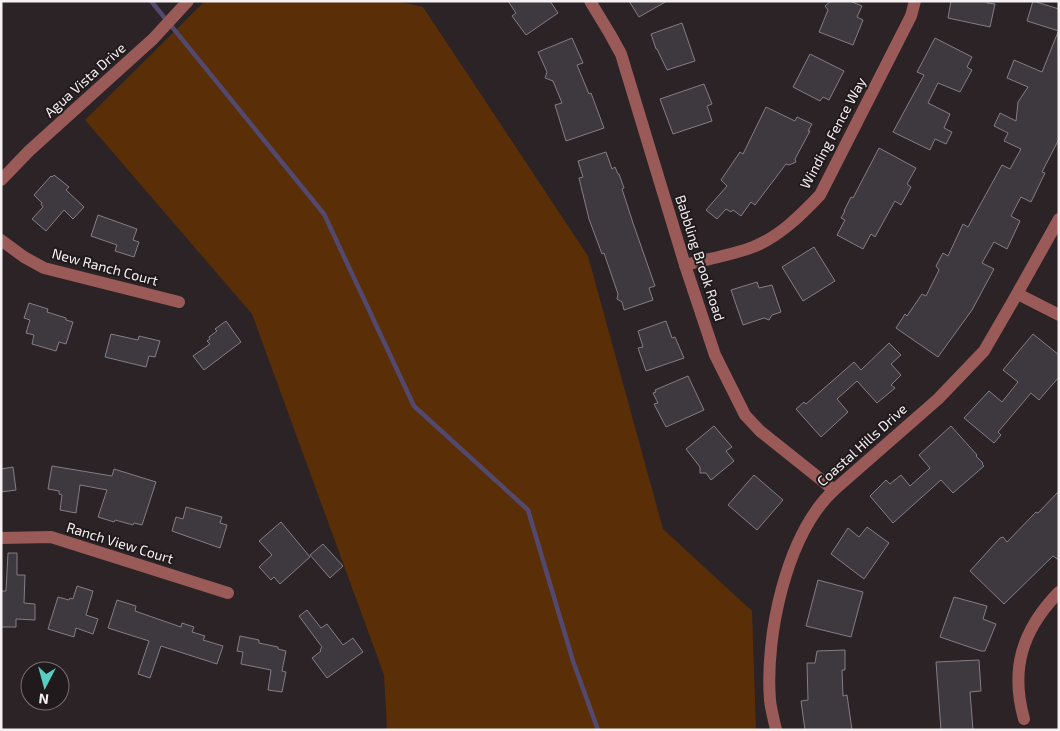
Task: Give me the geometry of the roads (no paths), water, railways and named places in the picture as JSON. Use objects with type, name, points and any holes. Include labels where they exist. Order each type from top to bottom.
[{"type":"street","name":"Agua Vista Drive","points":[[1,180],[29,151],[153,39],[188,1]]},
{"type":"street","name":"Babbling Brook Road","points":[[590,1],[621,54],[685,265],[715,355],[745,415],[760,432],[834,490]]},
{"type":"street","name":"Winding Fence Way","points":[[685,265],[753,247],[798,217],[820,195],[910,16],[915,1]]},
{"type":"street","name":"Coastal Hills Drive","points":[[776,730],[770,700],[773,630],[780,597],[802,534],[822,501],[938,399],[984,351],[1059,219]]},
{"type":"street","name":"New Ranch Court","points":[[1,240],[44,268],[179,302]]},
{"type":"street","points":[[1018,294],[1059,315]]},
{"type":"street","name":"Ranch View Court","points":[[1,538],[51,537],[228,593]]},
{"type":"street","points":[[1024,719],[1018,678],[1022,650],[1038,616],[1059,592]]},
{"type":"waterway","points":[[151,1],[324,214],[414,406],[528,510],[573,661],[598,730]]}]
